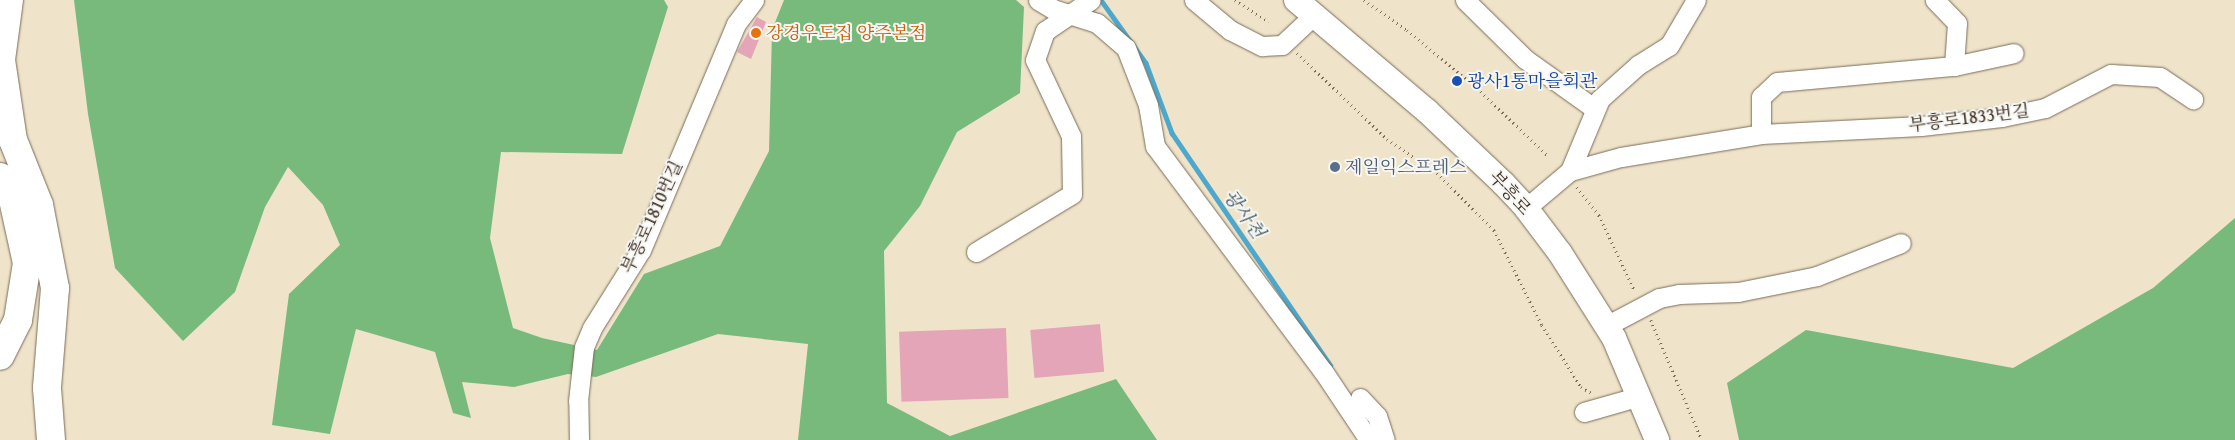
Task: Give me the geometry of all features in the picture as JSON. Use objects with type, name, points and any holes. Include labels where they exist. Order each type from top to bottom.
[{"type":"highway","points":[[9,0],[1,60],[13,140],[38,205],[55,288],[47,388],[51,440]]},
{"type":"highway","points":[[0,177],[12,195],[27,263],[18,320],[0,356]]},
{"type":"main road","name":"부흥로","points":[[1296,0],[1433,117],[1503,183],[1526,208],[1560,253],[1606,326],[1640,396],[1657,440]]},
{"type":"street","name":"부흥로1810번길","points":[[579,440],[578,401],[584,347],[592,328],[641,250],[736,24],[754,0]]},
{"type":"street","points":[[1038,0],[1078,8],[1126,48],[1148,105],[1155,146],[1323,371],[1369,440]]},
{"type":"street","points":[[1194,0],[1230,30],[1262,46],[1282,45],[1313,16]]},
{"type":"street","points":[[1465,0],[1526,59],[1593,112]]},
{"type":"street","points":[[1574,163],[1593,112],[1600,99],[1638,65],[1669,46],[1696,0]]},
{"type":"street","points":[[1935,0],[1957,23],[1954,66]]},
{"type":"street","points":[[976,252],[1072,194],[1071,136],[1035,60],[1045,31],[1078,8]]},
{"type":"street","points":[[1761,134],[1761,97],[1777,82],[1954,66],[2014,53]]},
{"type":"street","name":"부흥로1833번길","points":[[1526,208],[1574,163],[1761,134],[1921,126],[2002,117],[2045,108],[2111,74],[2160,77],[2193,99]]},
{"type":"street","points":[[1606,326],[1659,298],[1679,294],[1738,292],[1817,276],[1901,243]]},
{"type":"street","points":[[1584,412],[1640,396]]},
{"type":"street","points":[[1360,398],[1377,416],[1385,440]]},
{"type":"path","points":[[1235,0],[1269,22]]},
{"type":"path","points":[[1364,0],[1407,30],[1477,88],[1547,155]]},
{"type":"path","points":[[1296,52],[1387,139],[1437,173],[1494,230],[1542,324],[1581,387],[1593,394]]},
{"type":"green space","points":[[74,0],[664,0],[668,7],[622,154],[501,152],[490,238],[513,328],[542,338],[597,350],[644,274],[720,246],[769,151],[772,30],[784,0],[1016,0],[1024,7],[1020,93],[957,132],[920,206],[884,251],[887,403],[950,436],[1116,379],[1157,440],[798,440],[808,344],[718,334],[596,377],[568,374],[514,387],[462,382],[471,418],[453,413],[435,352],[356,329],[330,434],[272,425],[289,294],[340,245],[323,205],[288,167],[265,207],[235,292],[183,341],[115,268],[88,114]]},
{"type":"green space","points":[[2235,218],[2235,440],[1739,440],[1727,383],[1806,330],[2013,368],[2153,288]]},
{"type":"building","points":[[757,17],[766,22],[751,59],[737,52]]},
{"type":"building","points":[[1100,324],[1104,372],[1034,378],[1030,330]]},
{"type":"building","points":[[1006,328],[1008,398],[902,402],[899,332]]},
{"type":"waterway","name":"광사천","points":[[1101,0],[1146,63],[1172,133],[1330,365]]},
{"type":"place","name":"강경우도집 양주본점","points":[[756,33]]},
{"type":"place","name":"광사1통마을회관","points":[[1457,81]]},
{"type":"place","name":"제일익스프레스","points":[[1335,167]]}]
